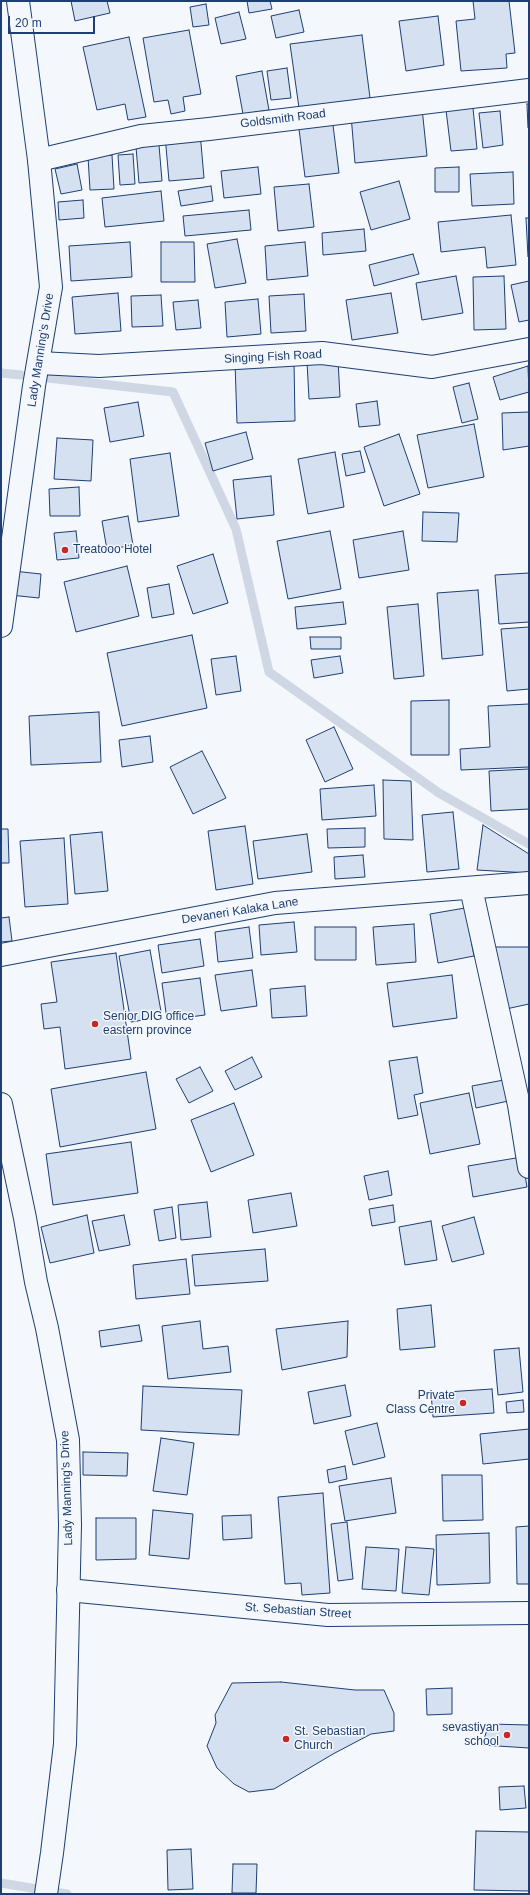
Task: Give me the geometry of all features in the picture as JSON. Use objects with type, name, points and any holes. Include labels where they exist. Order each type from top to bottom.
[{"type":"street","name":"Lady Manning’s Drive","points":[[1,626],[51,287],[39,160],[18,1]]},
{"type":"street","name":"Goldsmith Road","points":[[39,160],[141,136],[529,90]]},
{"type":"street","name":"Singing Fish Road","points":[[39,363],[99,366],[322,353],[432,367],[529,349]]},
{"type":"street","name":"Devaneri Kalaka Lane","points":[[1,955],[275,903],[529,883]]},
{"type":"street","points":[[471,888],[519,1105],[529,1167]]},
{"type":"street","name":"Lady Manning’s Drive","points":[[1,1104],[25,1218],[36,1282],[47,1328],[68,1440],[70,1525],[65,1744],[46,1894]]},
{"type":"street","name":"St. Sebastian Street","points":[[68,1590],[328,1615],[529,1613]]},
{"type":"street","name":"Lady Manning’s Drive","points":[[30,1894],[52,1853]]},
{"type":"building","points":[[71,1],[107,1],[110,13],[75,21]]},
{"type":"building","points":[[247,1],[270,1],[272,9],[249,13]]},
{"type":"building","points":[[473,1],[509,1],[515,53],[506,54],[507,68],[461,71],[456,21],[475,19]]},
{"type":"building","points":[[206,4],[209,25],[193,27],[190,7]]},
{"type":"building","points":[[299,10],[304,32],[276,38],[271,16]]},
{"type":"building","points":[[239,12],[246,39],[221,44],[215,18]]},
{"type":"building","points":[[438,16],[444,65],[406,71],[399,21]]},
{"type":"building","points":[[189,30],[201,94],[183,97],[185,111],[171,114],[168,100],[154,102],[143,38]]},
{"type":"building","points":[[362,35],[370,98],[299,108],[290,44]]},
{"type":"building","points":[[129,37],[146,117],[128,120],[125,104],[97,110],[83,47]]},
{"type":"building","points":[[287,68],[291,98],[271,100],[267,71]]},
{"type":"building","points":[[262,71],[269,110],[243,114],[236,76]]},
{"type":"building","points":[[527,104],[529,104],[529,128],[528,128]]},
{"type":"building","points":[[422,108],[427,156],[355,163],[351,115]]},
{"type":"building","points":[[473,108],[477,149],[451,151],[446,110]]},
{"type":"building","points":[[500,111],[503,145],[483,148],[479,113]]},
{"type":"building","points":[[332,117],[339,173],[305,177],[298,121]]},
{"type":"building","points":[[200,132],[204,178],[169,181],[165,135]]},
{"type":"building","points":[[159,145],[162,181],[139,183],[136,147]]},
{"type":"building","points":[[133,154],[135,184],[120,185],[118,155]]},
{"type":"building","points":[[112,155],[114,189],[90,190],[88,157]]},
{"type":"building","points":[[77,164],[82,190],[61,194],[55,169]]},
{"type":"building","points":[[258,167],[261,194],[224,198],[221,171]]},
{"type":"building","points":[[459,167],[459,192],[435,192],[435,168]]},
{"type":"building","points":[[513,172],[514,204],[472,206],[470,174]]},
{"type":"building","points":[[399,181],[410,219],[371,230],[360,192]]},
{"type":"building","points":[[309,184],[314,227],[278,231],[274,187]]},
{"type":"building","points":[[211,186],[213,201],[181,206],[178,191]]},
{"type":"building","points":[[161,191],[164,221],[105,227],[102,198]]},
{"type":"building","points":[[83,200],[84,218],[59,220],[58,202]]},
{"type":"building","points":[[249,210],[251,230],[185,236],[183,216]]},
{"type":"building","points":[[511,215],[516,265],[487,268],[485,247],[441,252],[438,222]]},
{"type":"building","points":[[526,218],[529,218],[529,257],[528,257]]},
{"type":"building","points":[[364,229],[366,251],[323,255],[322,233]]},
{"type":"building","points":[[237,239],[246,283],[215,288],[207,244]]},
{"type":"building","points":[[130,242],[132,277],[71,281],[69,246]]},
{"type":"building","points":[[161,242],[194,242],[195,282],[161,282]]},
{"type":"building","points":[[305,242],[308,276],[267,280],[265,246]]},
{"type":"building","points":[[413,254],[419,274],[374,286],[369,265]]},
{"type":"building","points":[[456,276],[463,313],[422,320],[416,283]]},
{"type":"building","points":[[504,276],[506,329],[474,330],[473,277]]},
{"type":"building","points":[[529,281],[529,320],[519,322],[511,285]]},
{"type":"building","points":[[118,293],[121,331],[75,334],[72,297]]},
{"type":"building","points":[[391,293],[398,333],[352,340],[346,300]]},
{"type":"building","points":[[304,294],[306,331],[271,333],[269,296]]},
{"type":"building","points":[[161,295],[163,326],[132,327],[131,296]]},
{"type":"building","points":[[258,299],[261,334],[227,337],[225,302]]},
{"type":"building","points":[[198,300],[201,328],[176,330],[173,302]]},
{"type":"building","points":[[294,360],[295,421],[237,423],[235,362]]},
{"type":"building","points":[[338,360],[340,397],[309,399],[307,362]]},
{"type":"building","points":[[528,366],[529,392],[500,400],[493,377]]},
{"type":"building","points":[[469,383],[478,419],[462,423],[453,387]]},
{"type":"building","points":[[377,401],[380,425],[359,427],[356,404]]},
{"type":"building","points":[[138,402],[144,436],[110,442],[104,408]]},
{"type":"building","points":[[529,412],[529,446],[503,450],[502,413]]},
{"type":"building","points":[[474,424],[484,477],[428,488],[417,435]]},
{"type":"building","points":[[246,432],[253,459],[213,471],[205,443]]},
{"type":"building","points":[[399,434],[420,494],[384,506],[364,447]]},
{"type":"building","points":[[57,438],[93,440],[91,481],[54,479]]},
{"type":"building","points":[[360,451],[365,472],[346,476],[342,454]]},
{"type":"building","points":[[335,452],[344,507],[308,514],[298,459]]},
{"type":"building","points":[[170,453],[179,516],[138,522],[130,459]]},
{"type":"building","points":[[271,476],[274,515],[237,519],[233,480]]},
{"type":"building","points":[[79,487],[80,516],[50,516],[49,489]]},
{"type":"building","points":[[423,512],[459,513],[457,542],[422,541]]},
{"type":"building","points":[[128,516],[133,545],[107,550],[102,521]]},
{"type":"building","points":[[76,531],[79,558],[57,560],[54,533]]},
{"type":"building","points":[[330,531],[341,589],[288,599],[277,541]]},
{"type":"building","points":[[403,531],[409,570],[359,578],[353,540]]},
{"type":"building","points":[[213,554],[228,603],[193,614],[177,566]]},
{"type":"building","points":[[127,566],[139,616],[76,632],[64,582]]},
{"type":"building","points":[[13,571],[41,574],[39,598],[10,595]]},
{"type":"building","points":[[529,573],[529,622],[499,624],[495,575]]},
{"type":"building","points":[[169,584],[174,614],[152,618],[147,588]]},
{"type":"building","points":[[478,590],[483,655],[442,659],[437,593]]},
{"type":"building","points":[[343,602],[346,624],[297,629],[295,607]]},
{"type":"building","points":[[418,604],[424,676],[394,679],[387,607]]},
{"type":"building","points":[[529,627],[529,689],[507,691],[501,629]]},
{"type":"building","points":[[192,635],[207,708],[122,726],[107,653]]},
{"type":"building","points":[[310,637],[341,637],[341,649],[311,649]]},
{"type":"building","points":[[236,656],[241,691],[216,695],[211,659]]},
{"type":"building","points":[[340,656],[343,673],[314,678],[311,660]]},
{"type":"building","points":[[449,700],[449,755],[411,755],[411,701]]},
{"type":"building","points":[[529,704],[529,767],[461,770],[460,749],[490,747],[488,706]]},
{"type":"building","points":[[99,712],[101,762],[31,765],[29,716]]},
{"type":"building","points":[[334,727],[353,769],[325,782],[306,740]]},
{"type":"building","points":[[150,736],[153,762],[122,767],[119,740]]},
{"type":"building","points":[[202,751],[226,798],[193,814],[170,767]]},
{"type":"building","points":[[529,769],[529,809],[491,811],[489,771]]},
{"type":"building","points":[[383,780],[411,781],[413,840],[384,839]]},
{"type":"building","points":[[374,785],[376,816],[322,820],[320,789]]},
{"type":"building","points":[[453,812],[459,869],[427,872],[422,815]]},
{"type":"building","points":[[483,825],[529,854],[529,873],[477,870]]},
{"type":"building","points":[[245,826],[253,884],[216,890],[208,831]]},
{"type":"building","points":[[365,828],[365,847],[328,848],[327,829]]},
{"type":"building","points":[[1,829],[8,829],[9,863],[1,863]]},
{"type":"building","points":[[102,832],[108,891],[75,894],[70,835]]},
{"type":"building","points":[[307,834],[312,872],[258,879],[253,841]]},
{"type":"building","points":[[64,838],[68,904],[25,907],[20,841]]},
{"type":"building","points":[[363,855],[365,877],[335,879],[334,857]]},
{"type":"building","points":[[465,908],[474,956],[438,963],[430,914]]},
{"type":"building","points":[[9,917],[12,941],[1,942],[1,918]]},
{"type":"building","points":[[294,922],[297,952],[261,955],[259,925]]},
{"type":"building","points":[[414,924],[416,962],[376,965],[373,927]]},
{"type":"building","points":[[249,927],[253,958],[218,962],[215,932]]},
{"type":"building","points":[[315,927],[356,927],[356,960],[315,960]]},
{"type":"building","points":[[200,939],[204,966],[162,973],[158,945]]},
{"type":"building","points":[[495,947],[529,947],[529,1004],[506,1009]]},
{"type":"building","points":[[150,950],[162,1017],[131,1022],[119,956]]},
{"type":"building","points":[[116,953],[131,1059],[65,1069],[60,1027],[44,1029],[41,1004],[57,1002],[51,962]]},
{"type":"building","points":[[252,970],[257,1006],[221,1011],[215,975]]},
{"type":"building","points":[[452,975],[457,1018],[393,1027],[387,983]]},
{"type":"building","points":[[200,978],[205,1015],[167,1020],[162,983]]},
{"type":"building","points":[[305,986],[307,1016],[272,1018],[270,989]]},
{"type":"building","points":[[252,1057],[262,1077],[235,1090],[225,1071]]},
{"type":"building","points":[[417,1057],[423,1093],[414,1095],[418,1115],[398,1119],[389,1061]]},
{"type":"building","points":[[200,1067],[213,1091],[189,1103],[176,1079]]},
{"type":"building","points":[[146,1072],[156,1129],[60,1147],[51,1089]]},
{"type":"building","points":[[509,1079],[513,1100],[476,1108],[472,1086]]},
{"type":"building","points":[[469,1093],[480,1144],[430,1154],[420,1103]]},
{"type":"building","points":[[234,1103],[254,1155],[211,1172],[191,1120]]},
{"type":"building","points":[[131,1142],[138,1193],[53,1205],[46,1154]]},
{"type":"building","points":[[522,1157],[527,1187],[473,1197],[468,1166]]},
{"type":"building","points":[[388,1171],[392,1195],[369,1200],[364,1176]]},
{"type":"building","points":[[291,1193],[297,1226],[253,1233],[248,1200]]},
{"type":"building","points":[[207,1202],[211,1237],[181,1240],[178,1205]]},
{"type":"building","points":[[393,1205],[395,1222],[372,1226],[369,1209]]},
{"type":"building","points":[[172,1207],[176,1238],[159,1241],[154,1210]]},
{"type":"building","points":[[87,1215],[94,1253],[50,1263],[41,1227]]},
{"type":"building","points":[[124,1215],[130,1245],[99,1251],[92,1221]]},
{"type":"building","points":[[474,1217],[484,1254],[452,1262],[442,1226]]},
{"type":"building","points":[[431,1221],[437,1260],[405,1265],[399,1227]]},
{"type":"building","points":[[265,1249],[268,1281],[195,1286],[192,1255]]},
{"type":"building","points":[[186,1259],[190,1294],[136,1299],[133,1265]]},
{"type":"building","points":[[431,1305],[435,1347],[400,1350],[397,1309]]},
{"type":"building","points":[[200,1321],[203,1349],[228,1346],[231,1372],[168,1379],[162,1326]]},
{"type":"building","points":[[348,1321],[347,1357],[282,1370],[276,1329]]},
{"type":"building","points":[[139,1325],[142,1341],[101,1347],[99,1331]]},
{"type":"building","points":[[519,1348],[523,1392],[498,1395],[494,1350]]},
{"type":"building","points":[[345,1385],[351,1416],[314,1424],[308,1392]]},
{"type":"building","points":[[143,1386],[242,1390],[239,1435],[141,1430]]},
{"type":"building","name":"Private Class Centre","points":[[492,1389],[494,1413],[433,1417],[431,1393]]},
{"type":"building","points":[[523,1400],[524,1412],[507,1413],[506,1402]]},
{"type":"building","points":[[377,1423],[385,1457],[353,1465],[345,1431]]},
{"type":"building","points":[[529,1429],[529,1459],[483,1464],[480,1434]]},
{"type":"building","points":[[161,1438],[194,1443],[187,1495],[153,1491]]},
{"type":"building","points":[[83,1452],[128,1453],[127,1476],[83,1475]]},
{"type":"building","points":[[345,1466],[347,1479],[329,1483],[327,1470]]},
{"type":"building","points":[[442,1475],[482,1475],[483,1520],[443,1521]]},
{"type":"building","points":[[391,1478],[396,1513],[345,1521],[339,1486]]},
{"type":"building","points":[[323,1493],[330,1593],[302,1595],[301,1583],[285,1584],[278,1497]]},
{"type":"building","points":[[153,1510],[193,1514],[189,1559],[149,1555]]},
{"type":"building","points":[[251,1515],[252,1538],[223,1540],[222,1516]]},
{"type":"building","points":[[96,1518],[136,1518],[136,1559],[96,1560]]},
{"type":"building","points":[[347,1522],[353,1579],[338,1581],[331,1524]]},
{"type":"building","points":[[529,1526],[529,1584],[517,1584],[516,1527]]},
{"type":"building","points":[[489,1533],[490,1583],[437,1585],[436,1535]]},
{"type":"building","points":[[366,1547],[399,1549],[396,1591],[362,1589]]},
{"type":"building","points":[[406,1547],[434,1549],[429,1595],[402,1593]]},
{"type":"building","name":"St. Sebastian Church","points":[[281,1682],[355,1690],[384,1690],[394,1713],[394,1731],[371,1734],[333,1754],[274,1789],[249,1792],[234,1784],[217,1768],[207,1746],[216,1723],[215,1715],[232,1683]]},
{"type":"building","points":[[452,1688],[452,1714],[427,1715],[426,1689]]},
{"type":"building","name":"sevastiyan school","points":[[489,1724],[529,1725],[529,1748],[482,1745]]},
{"type":"building","points":[[524,1786],[526,1808],[500,1810],[499,1787]]},
{"type":"building","points":[[476,1831],[529,1832],[529,1891],[474,1890]]},
{"type":"building","points":[[191,1849],[193,1889],[168,1890],[167,1850]]},
{"type":"building","points":[[233,1864],[257,1864],[256,1893],[232,1893]]},
{"type":"waterway","points":[[1,373],[21,375]]},
{"type":"waterway","points":[[48,378],[173,392],[236,529],[269,672],[439,793],[529,844]]},
{"type":"waterway","points":[[1,1883],[67,1894]]},
{"type":"place","name":"Treatooo Hotel","points":[[65,550]]},
{"type":"place","name":"Senior DIG office eastern province","points":[[95,1024]]},
{"type":"place","name":"Private Class Centre","points":[[463,1403]]},
{"type":"place","name":"sevastiyan school","points":[[507,1735]]},
{"type":"place","name":"St. Sebastian Church","points":[[286,1739]]}]
